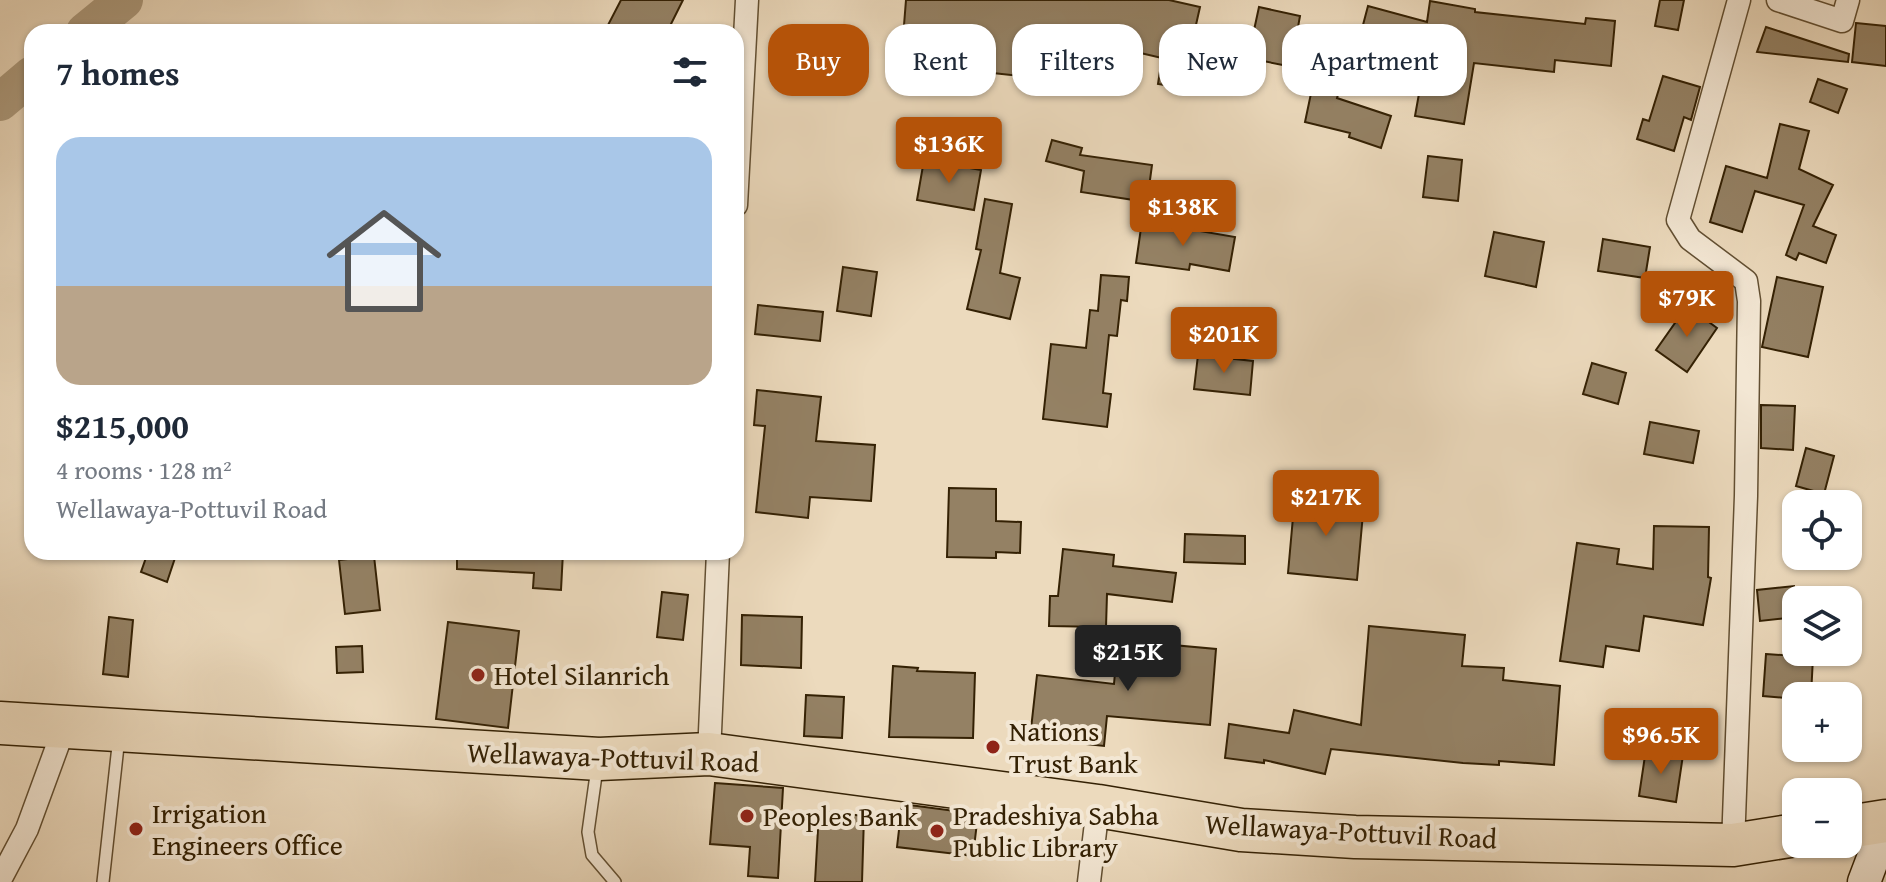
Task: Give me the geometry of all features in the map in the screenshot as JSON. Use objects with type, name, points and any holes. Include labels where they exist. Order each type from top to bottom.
[{"type":"highway","name":"Wellawaya-Pottuvil Road","points":[[0,723],[599,759],[709,754],[1098,806],[1241,830],[1355,837],[1733,845],[1782,837]]},
{"type":"highway","points":[[1862,825],[1886,822]]},
{"type":"street","points":[[744,56],[747,0]]},
{"type":"street","points":[[1733,845],[1746,496],[1749,301],[1746,281],[1690,239],[1678,220],[1739,0]]},
{"type":"street","points":[[1778,0],[1842,21],[1848,0]]},
{"type":"street","points":[[709,754],[718,560]]},
{"type":"street","points":[[0,880],[27,829],[64,728]]},
{"type":"street","points":[[1089,882],[1098,806]]},
{"type":"street","points":[[1864,882],[1886,822]]},
{"type":"lane","points":[[103,882],[120,732]]},
{"type":"lane","points":[[599,759],[588,832],[592,855],[615,882]]},
{"type":"building","points":[[621,0],[683,0],[671,24],[609,24]]},
{"type":"building","points":[[906,0],[1169,0],[1200,7],[1196,24],[1159,24],[1159,57],[1143,54],[1143,24],[1012,24],[1012,75],[996,73],[996,24],[904,24]]},
{"type":"building","points":[[1660,0],[1684,0],[1678,30],[1655,26]]},
{"type":"building","points":[[1430,1],[1475,9],[1475,12],[1585,24],[1586,18],[1615,21],[1611,66],[1555,60],[1554,72],[1474,63],[1464,124],[1415,116],[1419,96],[1467,96],[1467,24],[1363,24],[1368,6],[1427,22]]},
{"type":"building","points":[[1259,7],[1300,16],[1299,24],[1282,24],[1282,65],[1266,62],[1266,24],[1255,24]]},
{"type":"building","points":[[1856,23],[1886,26],[1886,66],[1852,62]]},
{"type":"building","points":[[1766,27],[1849,54],[1848,62],[1757,52]]},
{"type":"building","points":[[1663,76],[1700,87],[1691,120],[1684,117],[1674,151],[1637,139],[1643,119],[1649,121]]},
{"type":"building","points":[[1818,79],[1847,89],[1838,113],[1810,102]]},
{"type":"building","points":[[1310,96],[1338,96],[1391,116],[1381,148],[1349,137],[1350,133],[1305,122]]},
{"type":"building","points":[[1780,124],[1809,131],[1799,169],[1833,185],[1813,226],[1836,235],[1826,263],[1799,253],[1796,260],[1786,255],[1804,205],[1755,191],[1742,232],[1710,222],[1726,166],[1767,178]]},
{"type":"building","points":[[1052,140],[1082,148],[1080,155],[1152,165],[1147,202],[1081,192],[1084,171],[1046,161]]},
{"type":"building","points":[[1428,156],[1462,160],[1458,201],[1423,197]]},
{"type":"building","points":[[924,160],[981,170],[974,210],[917,200]]},
{"type":"building","points":[[985,199],[1012,204],[1000,273],[1020,278],[1010,319],[967,309],[981,250],[976,249]]},
{"type":"building","points":[[1142,221],[1235,237],[1229,271],[1190,264],[1189,270],[1136,263]]},
{"type":"building","points":[[1494,232],[1544,242],[1536,287],[1485,276]]},
{"type":"building","points":[[1603,239],[1650,247],[1645,278],[1598,271]]},
{"type":"building","points":[[843,267],[877,272],[871,316],[837,311]]},
{"type":"building","points":[[1101,275],[1129,277],[1127,301],[1121,300],[1117,336],[1109,335],[1103,393],[1111,394],[1107,427],[1043,419],[1051,344],[1086,348],[1090,310],[1098,311]]},
{"type":"building","points":[[1777,277],[1823,287],[1808,357],[1762,347]]},
{"type":"building","points":[[758,305],[823,312],[820,341],[755,334]]},
{"type":"building","points":[[1687,306],[1717,328],[1687,372],[1656,350]]},
{"type":"building","points":[[1198,355],[1253,361],[1250,395],[1194,389]]},
{"type":"building","points":[[1592,363],[1626,373],[1618,404],[1583,394]]},
{"type":"building","points":[[757,390],[821,397],[816,441],[875,445],[871,501],[810,497],[808,518],[756,512],[765,426],[754,425]]},
{"type":"building","points":[[1761,405],[1795,406],[1793,450],[1761,448]]},
{"type":"building","points":[[1650,422],[1699,431],[1693,463],[1644,454]]},
{"type":"building","points":[[1806,448],[1834,456],[1825,490],[1796,486]]},
{"type":"building","points":[[949,488],[996,489],[996,521],[1021,522],[1020,553],[996,552],[996,558],[947,557]]},
{"type":"building","points":[[1295,495],[1364,502],[1357,580],[1288,573]]},
{"type":"building","points":[[1654,526],[1709,527],[1708,577],[1711,578],[1703,625],[1644,616],[1639,651],[1606,646],[1603,667],[1560,661],[1577,543],[1619,549],[1617,564],[1653,569]]},
{"type":"building","points":[[1185,534],[1245,536],[1245,564],[1184,562]]},
{"type":"building","points":[[1063,549],[1114,555],[1113,566],[1176,573],[1172,602],[1107,594],[1106,627],[1049,626],[1050,596],[1058,596]]},
{"type":"building","points":[[145,560],[174,560],[167,582],[141,572]]},
{"type":"building","points":[[339,560],[374,560],[380,610],[345,614]]},
{"type":"building","points":[[457,560],[563,560],[561,590],[533,588],[534,573],[457,569]]},
{"type":"building","points":[[1782,587],[1782,619],[1760,621],[1757,590]]},
{"type":"building","points":[[662,592],[688,595],[683,640],[657,637]]},
{"type":"building","points":[[742,615],[802,617],[801,668],[741,665]]},
{"type":"building","points":[[109,617],[133,620],[128,677],[103,674]]},
{"type":"building","name":"Hotel Silanrich","points":[[448,622],[519,631],[508,728],[436,719]]},
{"type":"building","points":[[1369,626],[1465,635],[1462,666],[1504,668],[1503,680],[1560,686],[1554,765],[1499,761],[1499,765],[1463,763],[1331,749],[1325,774],[1264,760],[1264,763],[1225,758],[1229,724],[1289,733],[1294,710],[1361,725]]},
{"type":"building","points":[[1118,640],[1216,649],[1210,725],[1107,716],[1104,746],[1030,738],[1037,675],[1114,684]]},
{"type":"building","points":[[362,646],[363,672],[337,673],[336,647]]},
{"type":"building","points":[[1766,654],[1782,655],[1782,666],[1813,666],[1812,682],[1782,682],[1782,698],[1763,696]]},
{"type":"building","points":[[893,666],[918,668],[917,671],[975,673],[973,738],[889,737]]},
{"type":"building","points":[[806,695],[844,697],[842,738],[804,736]]},
{"type":"building","points":[[1646,749],[1683,755],[1676,802],[1639,796]]},
{"type":"building","name":"Peoples Bank","points":[[715,783],[783,788],[778,878],[748,876],[750,847],[710,844]]},
{"type":"building","name":"Pradeshiya Sabha Public Library","points":[[902,804],[978,814],[973,856],[897,847]]},
{"type":"building","points":[[819,811],[864,816],[862,882],[815,882]]},
{"type":"waterway","points":[[95,24],[124,0]]},
{"type":"waterway","points":[[0,102],[24,82]]},
{"type":"place","name":"Hotel Silanrich","points":[[478,675]]},
{"type":"place","name":"Nations Trust Bank","points":[[993,747]]},
{"type":"place","name":"Peoples Bank","points":[[747,816]]},
{"type":"place","name":"Irrigation Engineers Office","points":[[136,829]]},
{"type":"place","name":"Pradeshiya Sabha Public Library","points":[[937,831]]}]
